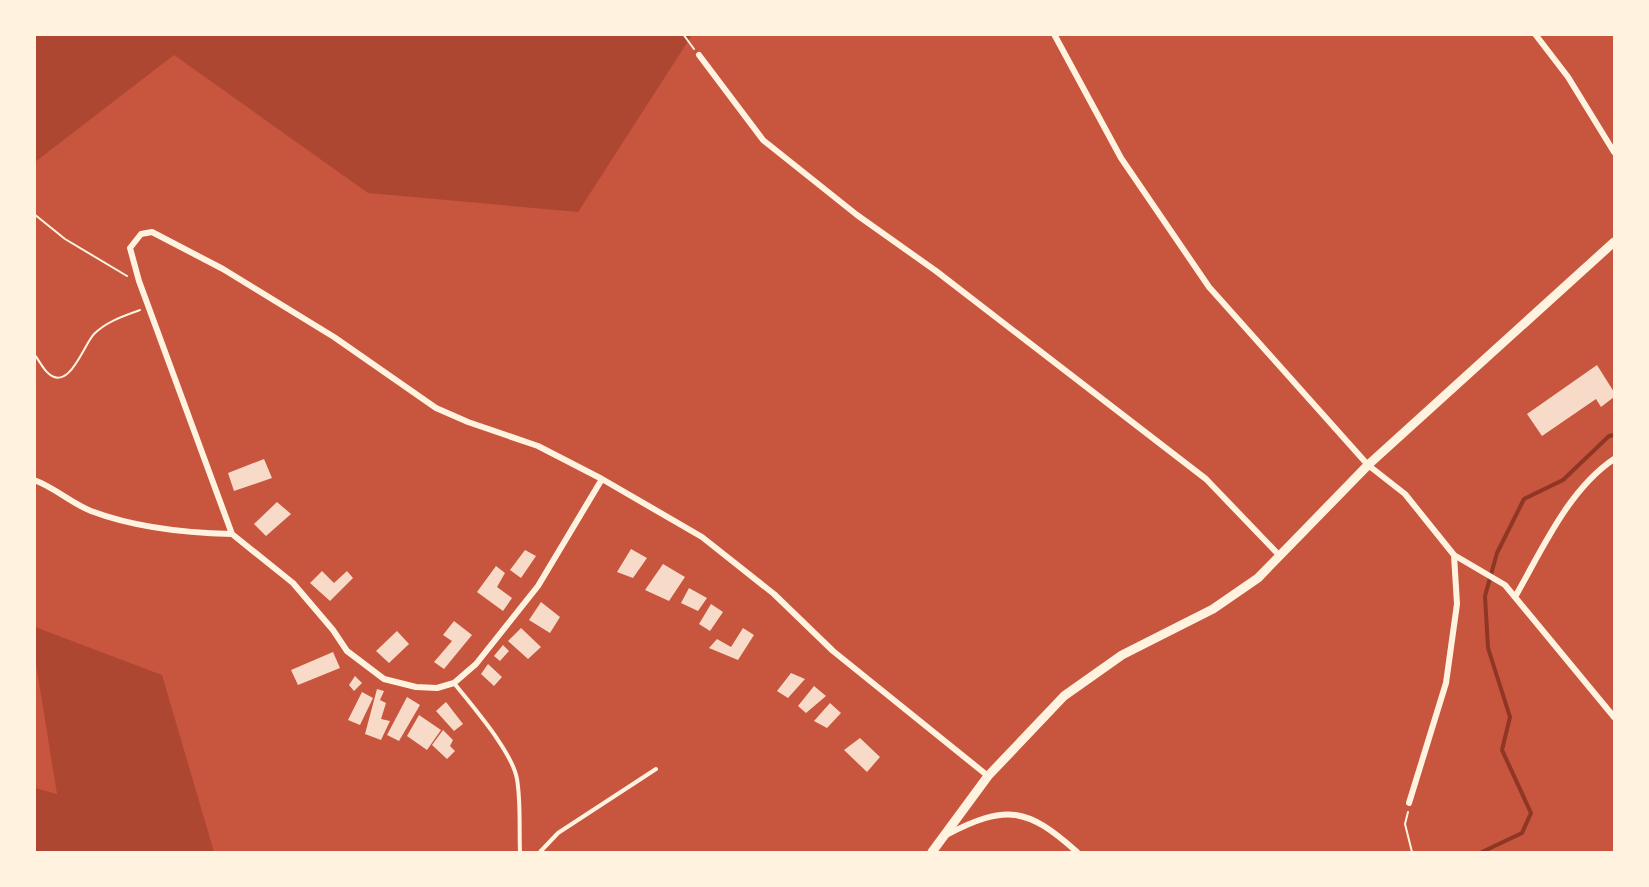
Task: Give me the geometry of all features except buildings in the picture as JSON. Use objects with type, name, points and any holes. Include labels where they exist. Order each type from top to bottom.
[{"type":"street","points":[[1054,34],[1121,158],[1209,287],[1368,465],[1406,494],[1454,555],[1505,585],[1614,717]]},
{"type":"street","points":[[1535,34],[1568,77],[1614,152]]},
{"type":"street","points":[[699,55],[763,140],[857,215],[936,271],[1206,479],[1278,554]]},
{"type":"street","points":[[602,479],[538,586],[476,664],[454,683],[437,688],[416,687],[384,679],[365,667],[347,651],[333,630],[292,583],[232,534],[148,307],[130,248],[141,234],[152,232],[223,269],[334,337],[436,408],[468,422],[538,446],[602,479],[702,537],[774,594],[833,651],[988,777]]},
{"type":"street","points":[[932,852],[988,777],[1064,696],[1095,671],[1222,603],[1258,578],[1278,554],[1368,465],[1614,242]]},
{"type":"street","points":[[1515,597],[1562,515],[1599,469],[1614,459]]},
{"type":"street","points":[[34,480],[90,511],[115,518],[182,533],[232,534]]},
{"type":"street","points":[[1409,803],[1446,683],[1457,604],[1454,555]]},
{"type":"street","points":[[946,836],[975,820],[1001,813],[1030,818],[1054,832],[1077,852]]},
{"type":"lane","points":[[454,683],[484,720],[517,777],[520,852]]},
{"type":"lane","points":[[540,852],[558,833],[656,769]]},
{"type":"path","points":[[683,34],[699,55]]},
{"type":"path","points":[[34,214],[65,239],[139,281]]},
{"type":"path","points":[[34,354],[49,375],[59,378],[70,373],[85,346],[100,329],[125,315],[148,307]]},
{"type":"path","points":[[1409,803],[1405,824],[1412,852]]},
{"type":"shaded area","points":[[35,35],[692,35],[578,212],[368,193],[174,55],[35,162]]},
{"type":"shaded area","points":[[35,627],[162,675],[214,852],[35,852],[35,788],[57,794],[35,658]]},
{"type":"waterway","points":[[1482,852],[1522,833],[1531,813],[1502,750],[1510,717],[1488,648],[1485,596],[1497,553],[1524,499],[1563,480],[1609,436],[1614,435]]}]
